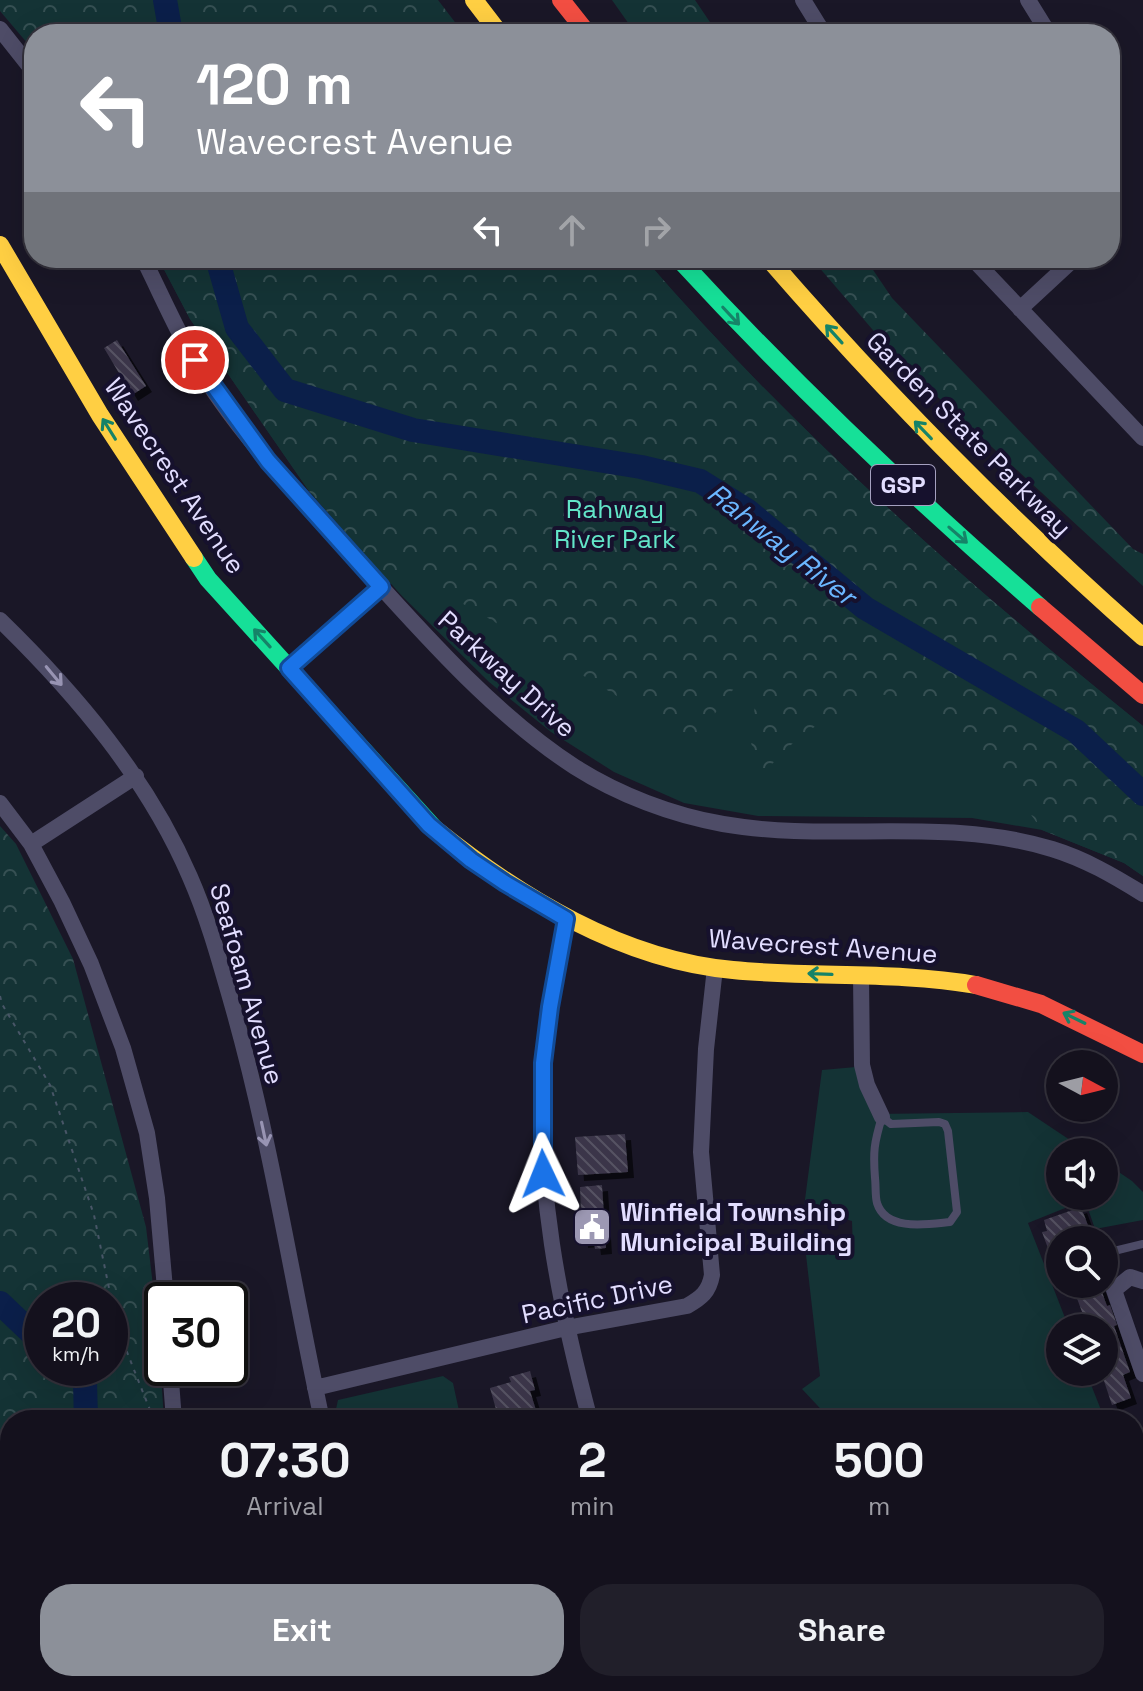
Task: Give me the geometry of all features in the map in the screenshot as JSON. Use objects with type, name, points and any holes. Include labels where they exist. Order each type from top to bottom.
[{"type":"main road","points":[[474,0],[492,24]]},
{"type":"main road","points":[[561,0],[581,24]]},
{"type":"main road","name":"Wavecrest Avenue","points":[[0,245],[100,415],[208,579],[429,825],[471,860],[566,919],[630,947],[715,968],[950,981],[1002,991],[1071,1016],[1143,1054]]},
{"type":"main road","name":"GSP","points":[[687,268],[780,367],[878,462],[1143,695]]},
{"type":"main road","name":"Garden State Parkway","points":[[777,268],[852,354],[957,464],[1040,545],[1143,637]]},
{"type":"main road","points":[[957,464],[1130,602]]},
{"type":"street","points":[[803,0],[818,24]]},
{"type":"street","points":[[1028,0],[1043,24]]},
{"type":"street","points":[[0,29],[24,59]]},
{"type":"street","name":"Parkway Drive","points":[[148,268],[195,360],[268,461],[381,587],[474,684],[514,720],[575,767],[645,801],[697,818],[755,828],[947,832],[1007,838],[1069,854],[1143,894]]},
{"type":"street","points":[[981,268],[1141,430]]},
{"type":"street","points":[[1020,309],[1064,268]]},
{"type":"street","points":[[289,668],[381,587]]},
{"type":"street","name":"Seafoam Avenue","points":[[0,620],[36,655],[136,776],[191,878],[220,964],[252,1080],[320,1410]]},
{"type":"street","points":[[31,844],[136,776]]},
{"type":"street","points":[[0,803],[31,844],[91,964],[123,1048],[147,1133],[164,1282]]},
{"type":"street","points":[[566,919],[543,1063],[543,1174],[566,1328],[587,1410]]},
{"type":"street","name":"Pacific Drive","points":[[315,1388],[566,1328],[687,1306],[701,1298],[710,1287],[712,1259],[701,1152],[706,1049],[715,968]]},
{"type":"street","points":[[861,976],[862,1065],[867,1085],[882,1117]]},
{"type":"street","points":[[1118,1287],[1130,1277],[1143,1280]]},
{"type":"street","points":[[1117,1298],[1143,1374]]},
{"type":"street","points":[[171,1386],[173,1410]]},
{"type":"lane","points":[[569,0],[583,24]]},
{"type":"lane","points":[[882,1117],[891,1124],[945,1124],[956,1218],[950,1222],[911,1225],[885,1215],[877,1204],[873,1146],[882,1117]]},
{"type":"lane","points":[[1118,1250],[1143,1244]]},
{"type":"path","points":[[0,996],[50,1085],[94,1215],[117,1327],[150,1410]]},
{"type":"green space","points":[[0,0],[438,0],[456,24],[24,24],[24,39],[0,11]]},
{"type":"green space","points":[[612,0],[695,0],[711,24],[629,24]]},
{"type":"green space","name":"Rahway River Park","points":[[163,268],[653,268],[760,384],[883,503],[1011,617],[1143,726],[1143,876],[1124,863],[1042,830],[972,818],[758,816],[684,803],[614,772],[551,732],[489,682],[402,596],[309,491],[190,319]]},
{"type":"green space","name":"Rahway River Park","points":[[163,268],[653,268],[760,384],[883,503],[1011,617],[1143,726],[1143,876],[1124,863],[1042,830],[995,765],[911,699],[872,693],[801,735],[762,774],[751,743],[756,694],[739,682],[693,742],[478,612],[411,576],[391,584],[309,491],[190,319]]},
{"type":"green space","points":[[820,268],[872,268],[892,298],[1133,549],[1143,554],[1143,586],[903,365]]},
{"type":"green space","points":[[0,826],[16,844],[73,959],[146,1227],[153,1282],[144,1282],[144,1386],[162,1386],[163,1410],[0,1410]]},
{"type":"green space","points":[[856,1067],[872,1114],[1028,1112],[1067,1138],[1046,1138],[1046,1210],[1060,1210],[1028,1223],[1046,1269],[1046,1298],[1057,1298],[1064,1314],[1046,1314],[1046,1386],[1092,1386],[1101,1410],[822,1410],[802,1389],[820,1376],[806,1255],[853,1253],[852,1221],[804,1207],[822,1070]]},
{"type":"green space","points":[[1118,1172],[1143,1192],[1143,1220],[1094,1226],[1088,1210],[1118,1210]]},
{"type":"green space","points":[[443,1376],[453,1383],[459,1410],[336,1410],[338,1400]]},
{"type":"building","points":[[117,340],[146,386],[132,395],[104,348]]},
{"type":"building","points":[[625,1134],[628,1172],[578,1175],[575,1137]]},
{"type":"building","name":"Winfield Township Municipal Building","points":[[602,1185],[606,1248],[595,1249],[594,1241],[582,1242],[580,1187]]},
{"type":"building","points":[[1072,1210],[1082,1210],[1088,1226],[1046,1227],[1044,1220]]},
{"type":"building","points":[[1077,1298],[1104,1298],[1113,1314],[1083,1314]]},
{"type":"building","points":[[1118,1338],[1130,1372],[1123,1375],[1131,1398],[1112,1405],[1106,1386],[1118,1386]]},
{"type":"building","points":[[530,1371],[535,1390],[530,1391],[536,1410],[496,1410],[490,1388],[511,1382],[509,1377]]},
{"type":"waterway","name":"Rahway River","points":[[165,0],[169,24]]},
{"type":"waterway","name":"Rahway River","points":[[220,268],[237,328],[285,390],[413,430],[641,467],[700,481],[748,511],[865,608],[1076,731],[1143,794]]},
{"type":"waterway","name":"Rahway River","points":[[0,1303],[24,1326]]},
{"type":"waterway","name":"Rahway River","points":[[85,1386],[86,1410]]},
{"type":"traffic: fast","points":[[688,268],[854,438],[1040,607]]},
{"type":"traffic: fast","points":[[194,558],[208,579],[435,829]]},
{"type":"traffic: slow","points":[[474,0],[492,24]]},
{"type":"traffic: slow","points":[[0,245],[100,415],[194,558]]},
{"type":"traffic: slow","points":[[777,268],[949,454],[1044,547],[1143,637]]},
{"type":"traffic: slow","points":[[435,829],[537,901],[612,939],[652,953],[692,964],[733,970],[885,976],[976,985]]},
{"type":"traffic: jam","points":[[561,0],[580,24]]},
{"type":"traffic: jam","points":[[1040,607],[1143,695]]},
{"type":"traffic: jam","points":[[976,985],[1041,1004],[1143,1054]]},
{"type":"place","name":"Winfield Township Municipal Building","points":[[592,1227]]},
{"type":"route","points":[[195,360],[268,461],[381,587],[289,668],[429,825],[471,860],[566,919],[543,1063],[543,1174]]}]
